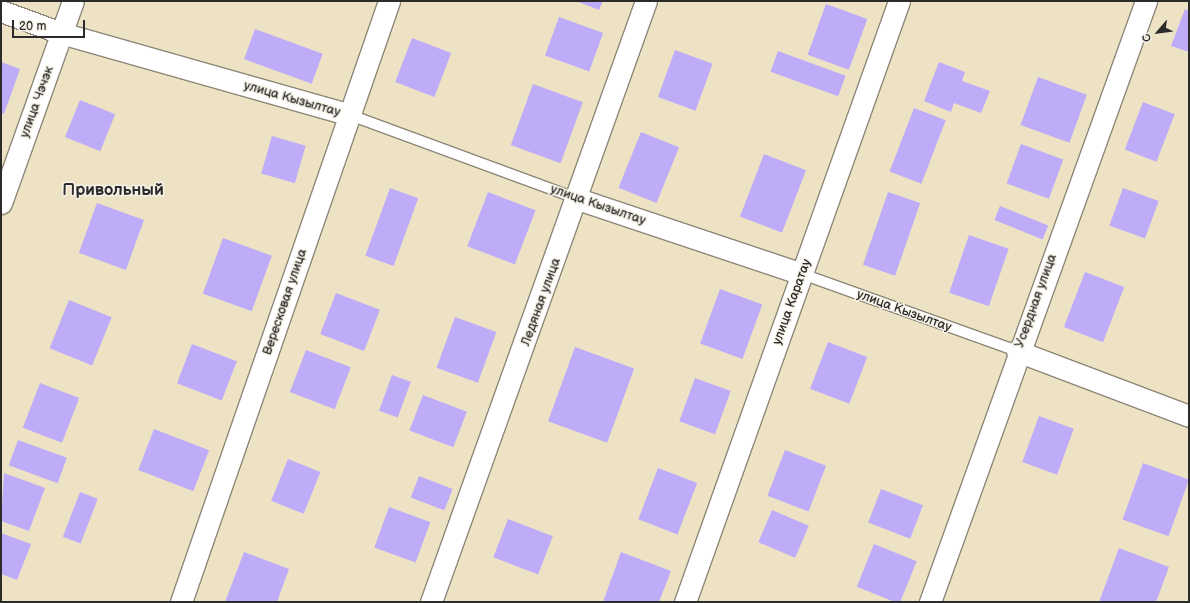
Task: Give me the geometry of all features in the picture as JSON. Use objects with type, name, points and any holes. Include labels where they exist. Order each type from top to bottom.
[{"type":"street","name":"улица Чэчэк","points":[[1,203],[73,1]]},
{"type":"street","name":"Вересковая улица","points":[[181,602],[389,1]]},
{"type":"street","name":"Ледяная улица","points":[[431,602],[578,199],[646,1]]},
{"type":"street","name":"улица Каратау","points":[[685,602],[899,1]]},
{"type":"street","name":"Усердная улица","points":[[930,602],[1017,351],[1146,1]]},
{"type":"street","name":"улица Кызылтау","points":[[1,12],[61,33],[350,115]]},
{"type":"street","name":"улица Кызылтау","points":[[578,199],[802,274]]},
{"type":"street","name":"улица Кызылтау","points":[[1017,351],[1189,416]]},
{"type":"lane","name":"улица Кызылтау","points":[[350,115],[578,199]]},
{"type":"lane","name":"улица Кызылтау","points":[[802,274],[1017,351]]},
{"type":"building","points":[[576,1],[603,1],[599,10]]},
{"type":"building","points":[[826,4],[867,19],[849,70],[808,55]]},
{"type":"building","points":[[1185,9],[1189,11],[1189,52],[1171,46]]},
{"type":"building","points":[[559,17],[603,33],[589,72],[545,56]]},
{"type":"building","points":[[255,29],[323,54],[312,84],[244,59]]},
{"type":"building","points":[[412,38],[451,53],[434,97],[395,82]]},
{"type":"building","points":[[675,50],[713,64],[695,111],[658,97]]},
{"type":"building","points":[[778,51],[846,76],[838,96],[770,72]]},
{"type":"building","points":[[1,62],[20,69],[4,114],[1,113]]},
{"type":"building","points":[[939,62],[965,72],[962,81],[990,91],[981,113],[954,103],[951,112],[924,101]]},
{"type":"building","points":[[1038,77],[1087,95],[1069,143],[1021,125]]},
{"type":"building","points":[[533,84],[583,102],[561,163],[511,145]]},
{"type":"building","points":[[80,100],[115,114],[100,151],[65,137]]},
{"type":"building","points":[[1143,102],[1175,114],[1156,162],[1125,150]]},
{"type":"building","points":[[914,108],[946,120],[921,184],[890,171]]},
{"type":"building","points":[[641,132],[679,147],[657,203],[619,188]]},
{"type":"building","points":[[272,136],[306,146],[295,183],[261,173]]},
{"type":"building","points":[[1021,144],[1063,159],[1049,199],[1007,183]]},
{"type":"building","points":[[764,154],[806,170],[782,233],[740,217]]},
{"type":"building","points":[[390,188],[418,198],[394,266],[365,256]]},
{"type":"building","points":[[1123,188],[1159,201],[1145,239],[1109,226]]},
{"type":"building","points":[[488,192],[536,210],[515,264],[467,246]]},
{"type":"building","points":[[888,192],[920,203],[895,276],[863,265]]},
{"type":"building","points":[[97,203],[144,220],[126,270],[79,253]]},
{"type":"building","points":[[1000,206],[1048,225],[1043,239],[994,220]]},
{"type":"building","points":[[969,235],[1009,249],[989,306],[949,293]]},
{"type":"building","points":[[223,238],[272,256],[252,311],[203,293]]},
{"type":"building","points":[[1085,272],[1124,287],[1103,342],[1064,327]]},
{"type":"building","points":[[720,289],[762,304],[742,359],[700,344]]},
{"type":"building","points":[[336,293],[380,310],[364,351],[320,334]]},
{"type":"building","points":[[69,300],[112,317],[92,365],[50,348]]},
{"type":"building","points":[[455,317],[496,332],[478,383],[437,368]]},
{"type":"building","points":[[828,342],[867,357],[849,404],[810,389]]},
{"type":"building","points":[[192,344],[237,361],[222,400],[177,383]]},
{"type":"building","points":[[575,347],[634,369],[607,443],[548,421]]},
{"type":"building","points":[[306,350],[351,367],[335,409],[290,392]]},
{"type":"building","points":[[392,375],[411,382],[398,418],[379,411]]},
{"type":"building","points":[[695,378],[731,391],[715,434],[679,421]]},
{"type":"building","points":[[40,383],[79,398],[62,443],[23,428]]},
{"type":"building","points":[[423,395],[467,412],[453,447],[409,430]]},
{"type":"building","points":[[1039,416],[1074,429],[1057,475],[1022,462]]},
{"type":"building","points":[[154,429],[209,450],[193,491],[138,470]]},
{"type":"building","points":[[18,440],[67,458],[58,483],[9,465]]},
{"type":"building","points":[[785,450],[826,466],[809,512],[767,496]]},
{"type":"building","points":[[288,459],[320,472],[304,514],[271,501]]},
{"type":"building","points":[[1143,463],[1189,480],[1169,536],[1122,519]]},
{"type":"building","points":[[658,468],[697,483],[678,534],[638,519]]},
{"type":"building","points":[[4,473],[45,488],[29,531],[1,521]]},
{"type":"building","points":[[419,476],[453,489],[444,510],[411,497]]},
{"type":"building","points":[[881,489],[923,505],[910,539],[868,523]]},
{"type":"building","points":[[80,492],[98,499],[81,544],[63,537]]},
{"type":"building","points":[[389,507],[430,522],[416,562],[374,547]]},
{"type":"building","points":[[772,510],[809,526],[795,558],[758,542]]},
{"type":"building","points":[[508,519],[553,536],[538,574],[493,557]]},
{"type":"building","points":[[1,533],[31,544],[17,580],[1,574]]},
{"type":"building","points":[[874,544],[917,561],[900,602],[895,602],[857,587]]},
{"type":"building","points":[[1119,548],[1169,567],[1156,602],[1099,602]]},
{"type":"building","points":[[244,552],[289,569],[277,602],[225,602]]},
{"type":"building","points":[[621,552],[671,571],[659,602],[603,602]]},
{"type":"district","name":"Привольный","points":[[113,191]]}]
